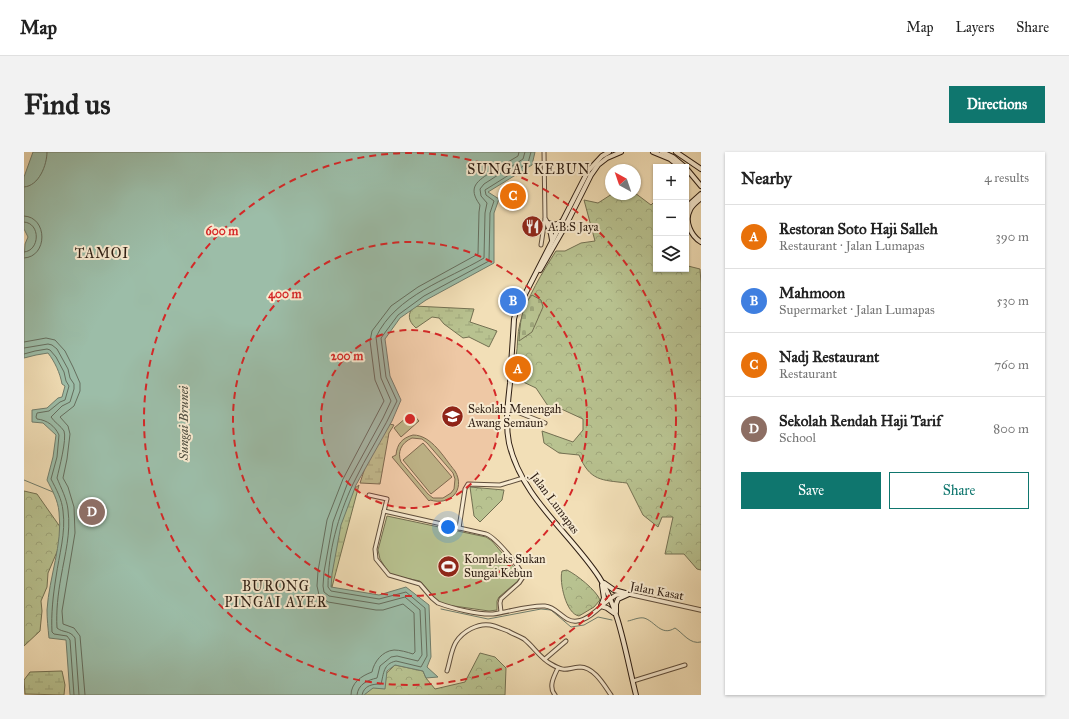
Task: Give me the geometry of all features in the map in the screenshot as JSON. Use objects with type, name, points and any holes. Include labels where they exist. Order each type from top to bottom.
[{"type":"main road","points":[[551,252],[557,236],[556,232],[588,171],[602,156],[609,152]]},
{"type":"main road","points":[[556,232],[560,230],[570,217],[585,185],[598,165],[607,158],[621,152]]},
{"type":"main road","points":[[653,152],[670,159],[676,164]]},
{"type":"main road","points":[[662,152],[673,157],[681,164]]},
{"type":"main road","points":[[676,152],[701,169]]},
{"type":"main road","points":[[689,172],[701,186]]},
{"type":"main road","points":[[689,174],[694,177]]},
{"type":"main road","points":[[689,210],[701,194]]},
{"type":"main road","points":[[701,198],[692,204],[688,215],[691,232],[701,242]]},
{"type":"main road","name":"Jalan Lumapas","points":[[516,312],[570,217]]},
{"type":"main road","points":[[546,220],[554,225],[558,224],[562,220]]},
{"type":"main road","points":[[546,220],[552,234],[552,241]]},
{"type":"main road","points":[[689,231],[701,246]]},
{"type":"main road","name":"Jalan Lumapas","points":[[556,232],[516,312],[514,319],[507,408],[509,443],[515,463],[536,498],[602,581],[616,615],[636,695]]},
{"type":"main road","points":[[602,581],[614,590],[629,594]]},
{"type":"main road","points":[[602,581],[604,598],[601,606],[607,608],[616,615]]},
{"type":"main road","points":[[616,615],[616,604],[618,599],[629,594]]},
{"type":"street","points":[[541,245],[546,220],[544,152]]},
{"type":"street","points":[[546,220],[556,232]]},
{"type":"street","points":[[507,408],[546,423]]},
{"type":"street","points":[[459,528],[465,489],[468,484],[500,485],[523,478]]},
{"type":"street","points":[[369,495],[387,499],[375,552],[378,562],[389,575],[420,584],[435,601],[442,605],[481,614],[543,606],[553,608],[570,620],[579,621],[586,618],[610,598]]},
{"type":"street","points":[[384,511],[489,535],[493,538],[522,572],[523,576],[521,580],[501,599],[501,612]]},
{"type":"street","name":"Jalan Kasat","points":[[610,598],[616,595],[629,594],[701,610]]},
{"type":"street","points":[[447,671],[456,642],[461,636],[479,626],[491,625],[518,635],[524,639],[540,656],[558,668],[565,670],[581,667],[588,669],[595,675],[611,695]]},
{"type":"street","points":[[545,659],[566,640]]},
{"type":"street","points":[[633,681],[685,665]]},
{"type":"street","points":[[555,695],[551,690],[551,687],[558,668]]},
{"type":"green space","points":[[605,198],[605,200],[641,200],[641,198],[651,205],[653,203],[653,272],[689,272],[689,266],[700,269],[701,570],[697,569],[684,554],[665,554],[673,517],[662,517],[658,527],[643,515],[627,483],[597,478],[587,470],[579,455],[559,453],[544,443],[542,431],[573,442],[583,430],[583,419],[557,407],[548,406],[536,388],[519,380],[524,362],[516,357],[519,327],[523,313],[535,286],[556,251],[565,251],[581,243],[595,241],[584,200],[598,203]]},
{"type":"green space","points":[[532,295],[541,300],[543,307],[532,332],[519,341],[523,311]]},
{"type":"green space","points":[[414,306],[474,309],[470,322],[497,331],[489,347],[469,337],[463,338],[444,324],[439,318],[432,317],[416,328],[411,323],[409,317]]},
{"type":"green space","points":[[412,413],[419,421],[401,437],[394,428]]},
{"type":"green space","points":[[380,422],[394,425],[389,433],[380,484],[360,483]]},
{"type":"green space","points":[[409,436],[420,436],[432,443],[455,471],[459,484],[454,495],[450,498],[444,501],[429,501],[392,457],[396,455],[401,442]],"holes":[[[412,438],[422,439],[453,473],[455,479],[454,489],[443,498],[433,498],[428,494],[401,462],[399,455],[405,442]]]},
{"type":"green space","points":[[423,443],[452,477],[431,494],[403,460]]},
{"type":"green space","points":[[359,485],[332,587],[328,579],[332,544],[351,491]]},
{"type":"green space","points":[[470,487],[504,490],[502,500],[480,522],[474,516]]},
{"type":"green space","points":[[24,491],[37,494],[63,531],[62,540],[48,573],[47,587],[41,601],[42,611],[40,631],[24,646]]},
{"type":"green space","name":"Kompleks Sukan Sungai Kebun","points":[[387,516],[486,537],[492,541],[519,573],[519,580],[499,597],[497,601],[497,610],[489,611],[440,604],[420,581],[390,575],[380,559],[378,550]]},
{"type":"green space","points":[[567,570],[586,583],[595,592],[600,600],[594,607],[579,616],[570,610],[564,597],[561,576],[562,571]]},
{"type":"green space","points":[[480,653],[495,657],[506,668],[505,695],[364,695],[395,665],[423,671],[426,678],[435,689],[465,682]]},
{"type":"green space","points":[[62,671],[65,685],[64,695],[25,694],[24,680],[30,672]]},
{"type":"water","name":"Sungai Brunei","points":[[33,152],[535,152],[532,165],[488,192],[499,199],[494,213],[494,263],[426,300],[400,318],[385,339],[390,376],[401,400],[392,421],[356,485],[341,525],[331,587],[379,595],[406,587],[429,605],[431,657],[427,667],[438,677],[426,678],[423,671],[395,665],[387,671],[385,689],[373,688],[364,695],[70,695],[66,640],[49,638],[47,617],[48,598],[60,524],[57,503],[47,480],[53,457],[56,435],[43,423],[32,422],[32,410],[47,408],[58,398],[62,397],[65,386],[62,384],[57,368],[48,353],[24,358],[24,259],[25,244],[28,237],[24,229],[24,177]]},
{"type":"waterway","points":[[24,480],[53,492]]},
{"type":"waterway","points":[[441,609],[488,619],[541,609],[551,610],[571,627],[584,625],[598,617],[612,620]]},
{"type":"waterway","points":[[628,621],[644,618],[662,630],[666,631],[675,628],[693,642],[701,642]]},
{"type":"place","name":"Nadj Restaurant","points":[[513,196]]},
{"type":"place","name":"A.B.S Jaya","points":[[533,227]]},
{"type":"place","name":"Mahmoon","points":[[513,301]]},
{"type":"place","name":"Restoran Soto Haji Salleh","points":[[518,369]]},
{"type":"place","name":"Sekolah Menengah Awang Semaun","points":[[453,416]]},
{"type":"place","name":"Sekolah Rendah Haji Tarif","points":[[92,512]]},
{"type":"place","name":"Kompleks Sukan Sungai Kebun","points":[[449,566]]},
{"type":"district","name":"SUNGAI KEBUN","points":[[529,169]]},
{"type":"district","name":"TAMOI","points":[[102,253]]},
{"type":"district","name":"BURONG PINGAI AYER","points":[[276,594]]}]
